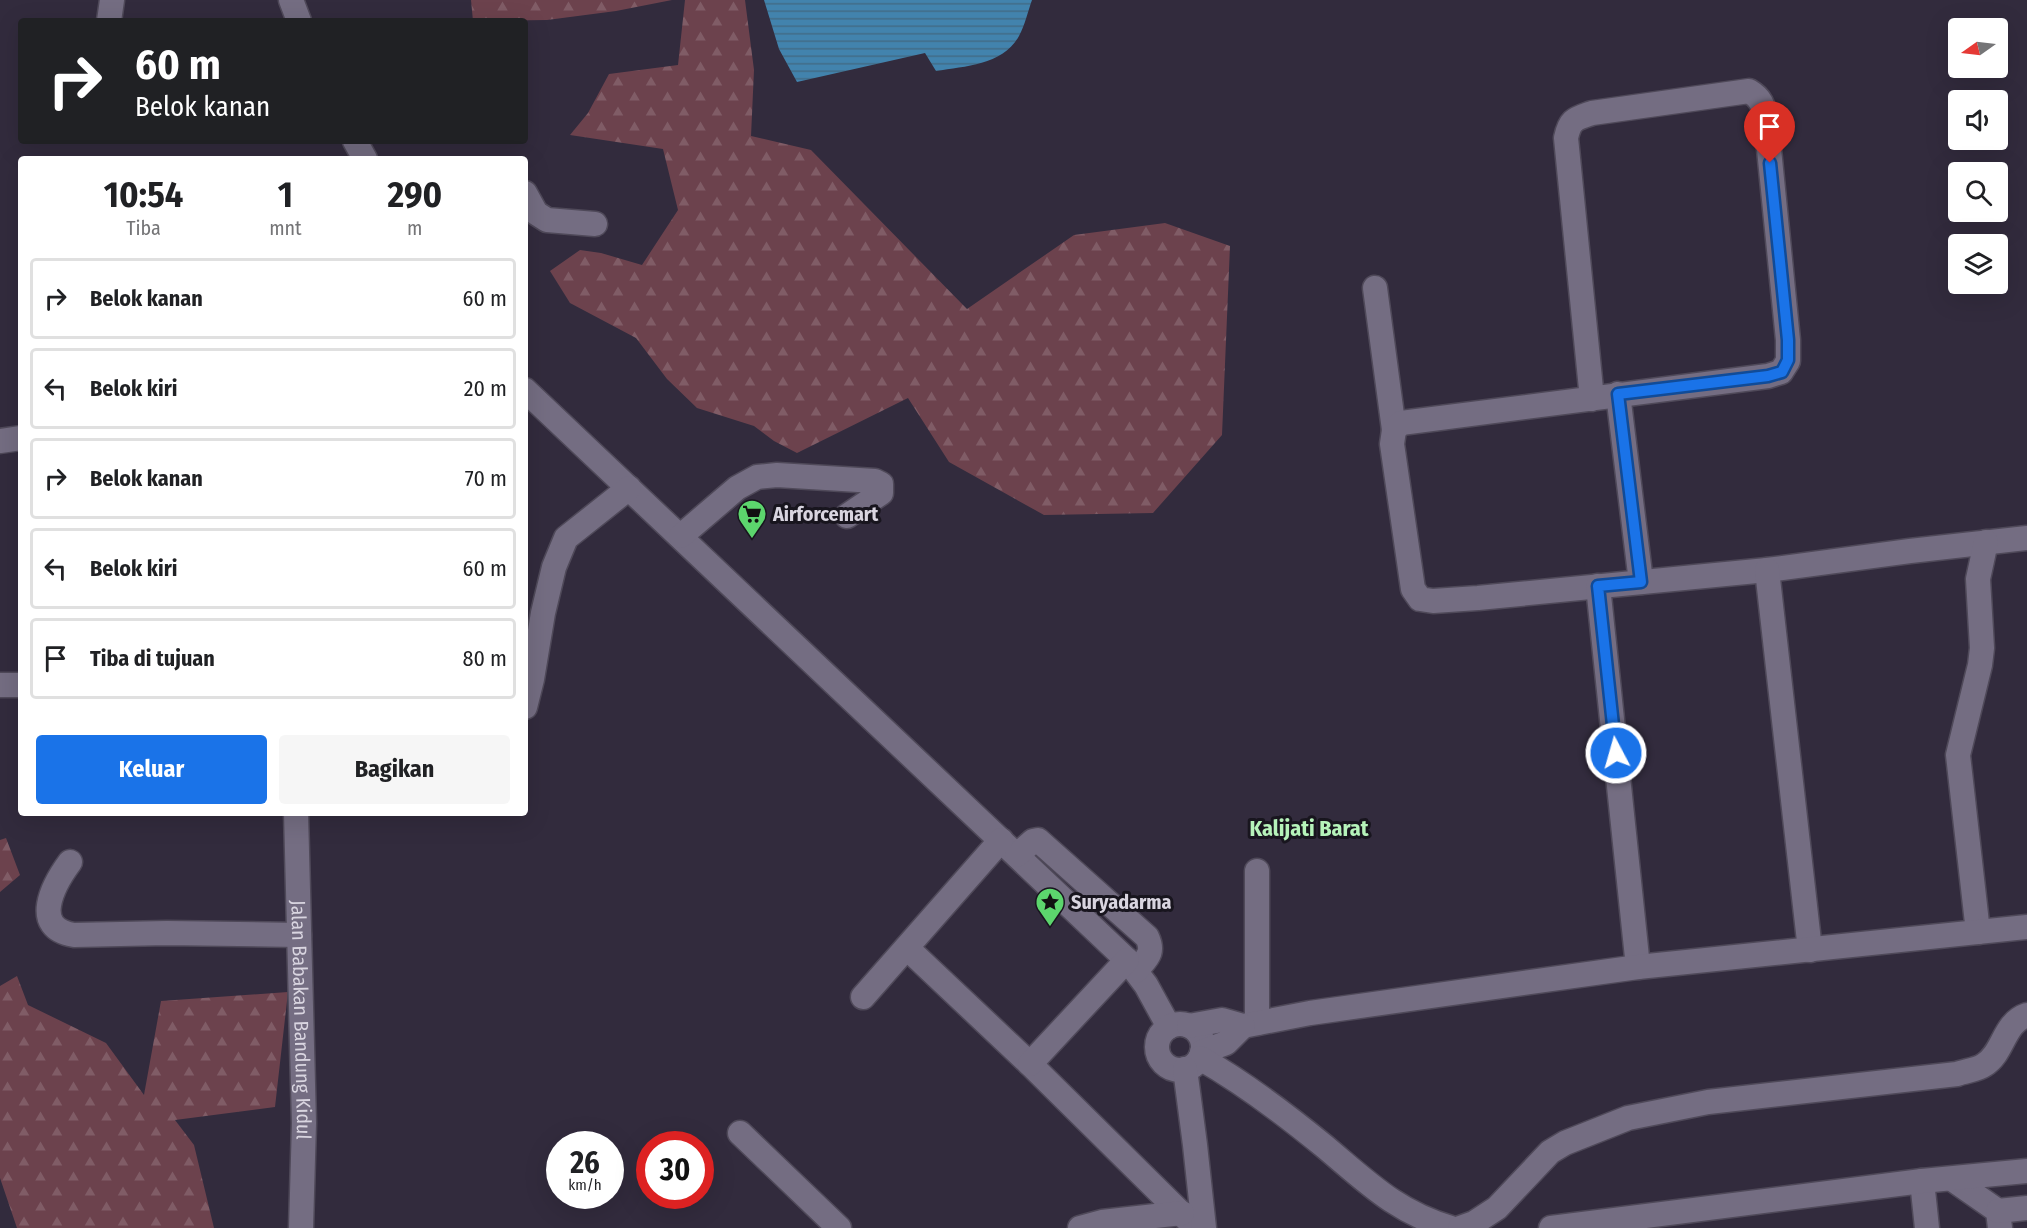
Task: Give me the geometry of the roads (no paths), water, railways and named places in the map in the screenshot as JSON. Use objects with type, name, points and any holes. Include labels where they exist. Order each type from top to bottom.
[{"type":"street","points":[[109,18],[112,0]]},
{"type":"street","points":[[291,0],[298,18]]},
{"type":"street","points":[[1394,430],[1401,423],[1573,403],[1618,394],[1768,376],[1782,372],[1788,360],[1766,119],[1763,103],[1749,91],[1592,112],[1569,125],[1566,138],[1592,399]]},
{"type":"street","points":[[528,198],[536,213],[547,220],[595,224]]},
{"type":"street","points":[[1375,288],[1394,430],[1392,444],[1413,589],[1420,599],[1433,601],[1478,598],[1767,570],[2027,538]]},
{"type":"street","points":[[528,393],[1009,848]]},
{"type":"street","points":[[1618,394],[1641,582]]},
{"type":"street","points":[[0,441],[18,438]]},
{"type":"street","points":[[681,536],[737,488],[757,477],[777,475],[864,480],[881,484],[881,493],[847,516]]},
{"type":"street","points":[[528,695],[554,567],[566,538],[628,488]]},
{"type":"street","points":[[1978,932],[1958,755],[1980,665],[1982,648],[1978,579],[1986,542]]},
{"type":"street","points":[[1767,570],[1810,950]]},
{"type":"street","points":[[1598,586],[1638,967]]},
{"type":"street","points":[[0,685],[18,685]]},
{"type":"street","name":"Jalan Babakan Bandung Kidul","points":[[296,816],[304,1123],[302,1228]]},
{"type":"street","points":[[863,997],[907,948],[1009,848],[1038,840],[1147,937],[1151,946],[1150,953],[1132,965],[1030,1064]]},
{"type":"street","points":[[70,862],[58,879],[50,899],[50,917],[53,926],[64,934],[299,935]]},
{"type":"street","points":[[1250,1025],[1257,871]]},
{"type":"street","points":[[1250,1025],[1226,1043],[1195,1060],[1169,1067],[1158,1055],[1158,1038],[1179,1026],[1222,1020],[1250,1025],[1310,1013],[1638,967],[2027,927]]},
{"type":"street","points":[[907,948],[1030,1064],[1189,1221]]},
{"type":"street","points":[[1132,965],[1159,1006],[1179,1026],[1194,1029],[1202,1040],[1195,1060],[1196,1145],[1204,1228]]},
{"type":"street","points":[[1195,1060],[1242,1082],[1389,1201],[1427,1221],[1449,1227],[1474,1223],[1497,1208],[1550,1152],[1599,1128],[1628,1118],[1708,1102],[1957,1074],[1983,1066],[1994,1055],[2017,1018],[2027,1015]]},
{"type":"street","points":[[740,1132],[839,1228]]},
{"type":"street","points":[[1551,1228],[1922,1181],[2027,1171]]},
{"type":"street","points":[[1952,1179],[1999,1219],[2027,1208]]},
{"type":"street","points":[[1922,1181],[1927,1228]]},
{"type":"street","points":[[1080,1228],[1102,1222],[1189,1221]]},
{"type":"water","points":[[764,0],[1032,0],[1021,32],[1012,46],[1004,53],[983,62],[936,71],[925,53],[797,82],[779,49]]},
{"type":"place","name":"Airforcemart","points":[[752,540]]},
{"type":"place","name":"Suryadarma","points":[[1050,928]]},
{"type":"district","name":"Kalijati Barat","points":[[1309,828]]}]
